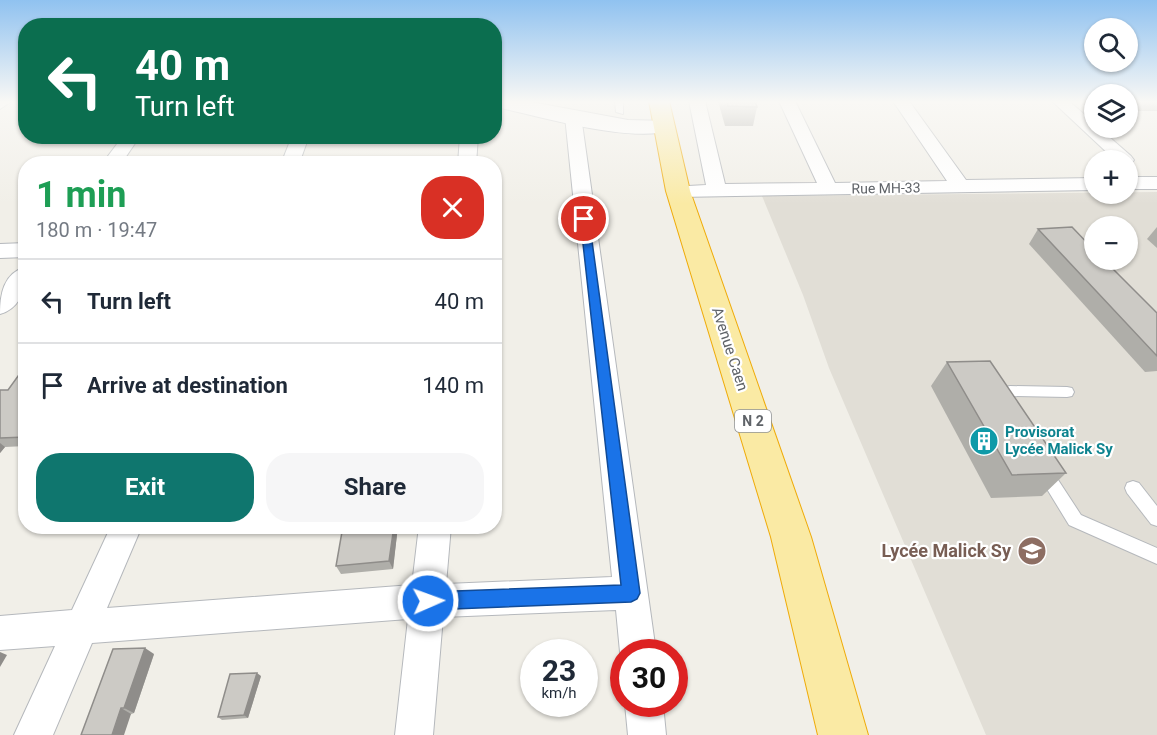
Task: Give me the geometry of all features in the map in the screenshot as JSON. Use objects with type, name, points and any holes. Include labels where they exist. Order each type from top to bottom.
[{"type":"highway","name":"Avenue Caen","points":[[665,135],[678,191],[791,537],[843,735]]},
{"type":"street","points":[[575,135],[636,639]]},
{"type":"street","points":[[705,135],[717,190]]},
{"type":"street","points":[[803,135],[829,189]]},
{"type":"street","points":[[925,135],[960,186]]},
{"type":"street","points":[[1098,135],[1114,150]]},
{"type":"street","points":[[1138,172],[1153,183]]},
{"type":"street","name":"Rue MH-33","points":[[678,191],[1084,184]]},
{"type":"street","points":[[0,251],[18,250]]},
{"type":"street","points":[[0,306],[18,284]]},
{"type":"street","points":[[33,735],[124,534]]},
{"type":"street","points":[[414,735],[434,534]]},
{"type":"street","points":[[0,633],[428,601],[631,593]]},
{"type":"street","points":[[645,717],[647,735]]},
{"type":"lane","points":[[1007,411],[999,394],[1010,391],[1067,392]]},
{"type":"lane","points":[[1038,460],[1075,520],[1157,556]]},
{"type":"lane","points":[[1133,488],[1157,519]]},
{"type":"shaded area","name":"Lycée Malick Sy","points":[[1138,192],[1157,192],[1157,735],[986,735],[829,368],[803,295],[762,196],[1084,193],[1084,204],[1138,204]]},
{"type":"building","points":[[1072,227],[1084,240],[1084,270],[1114,270],[1157,313],[1157,356],[1038,229]]},
{"type":"building","points":[[990,361],[1066,473],[1012,475],[947,362]]},
{"type":"building","points":[[18,376],[18,437],[0,438],[0,390],[8,390]]},
{"type":"building","points":[[342,534],[393,534],[389,561],[336,566]]},
{"type":"building","points":[[145,648],[112,735],[81,735],[113,649]]},
{"type":"building","points":[[257,673],[244,715],[218,717],[230,674]]},
{"type":"place","name":"Provisorat Lycée Malick Sy","points":[[984,441]]},
{"type":"place","name":"Lycée Malick Sy","points":[[1032,551]]},
{"type":"route","points":[[428,601],[631,593],[584,219]]}]
